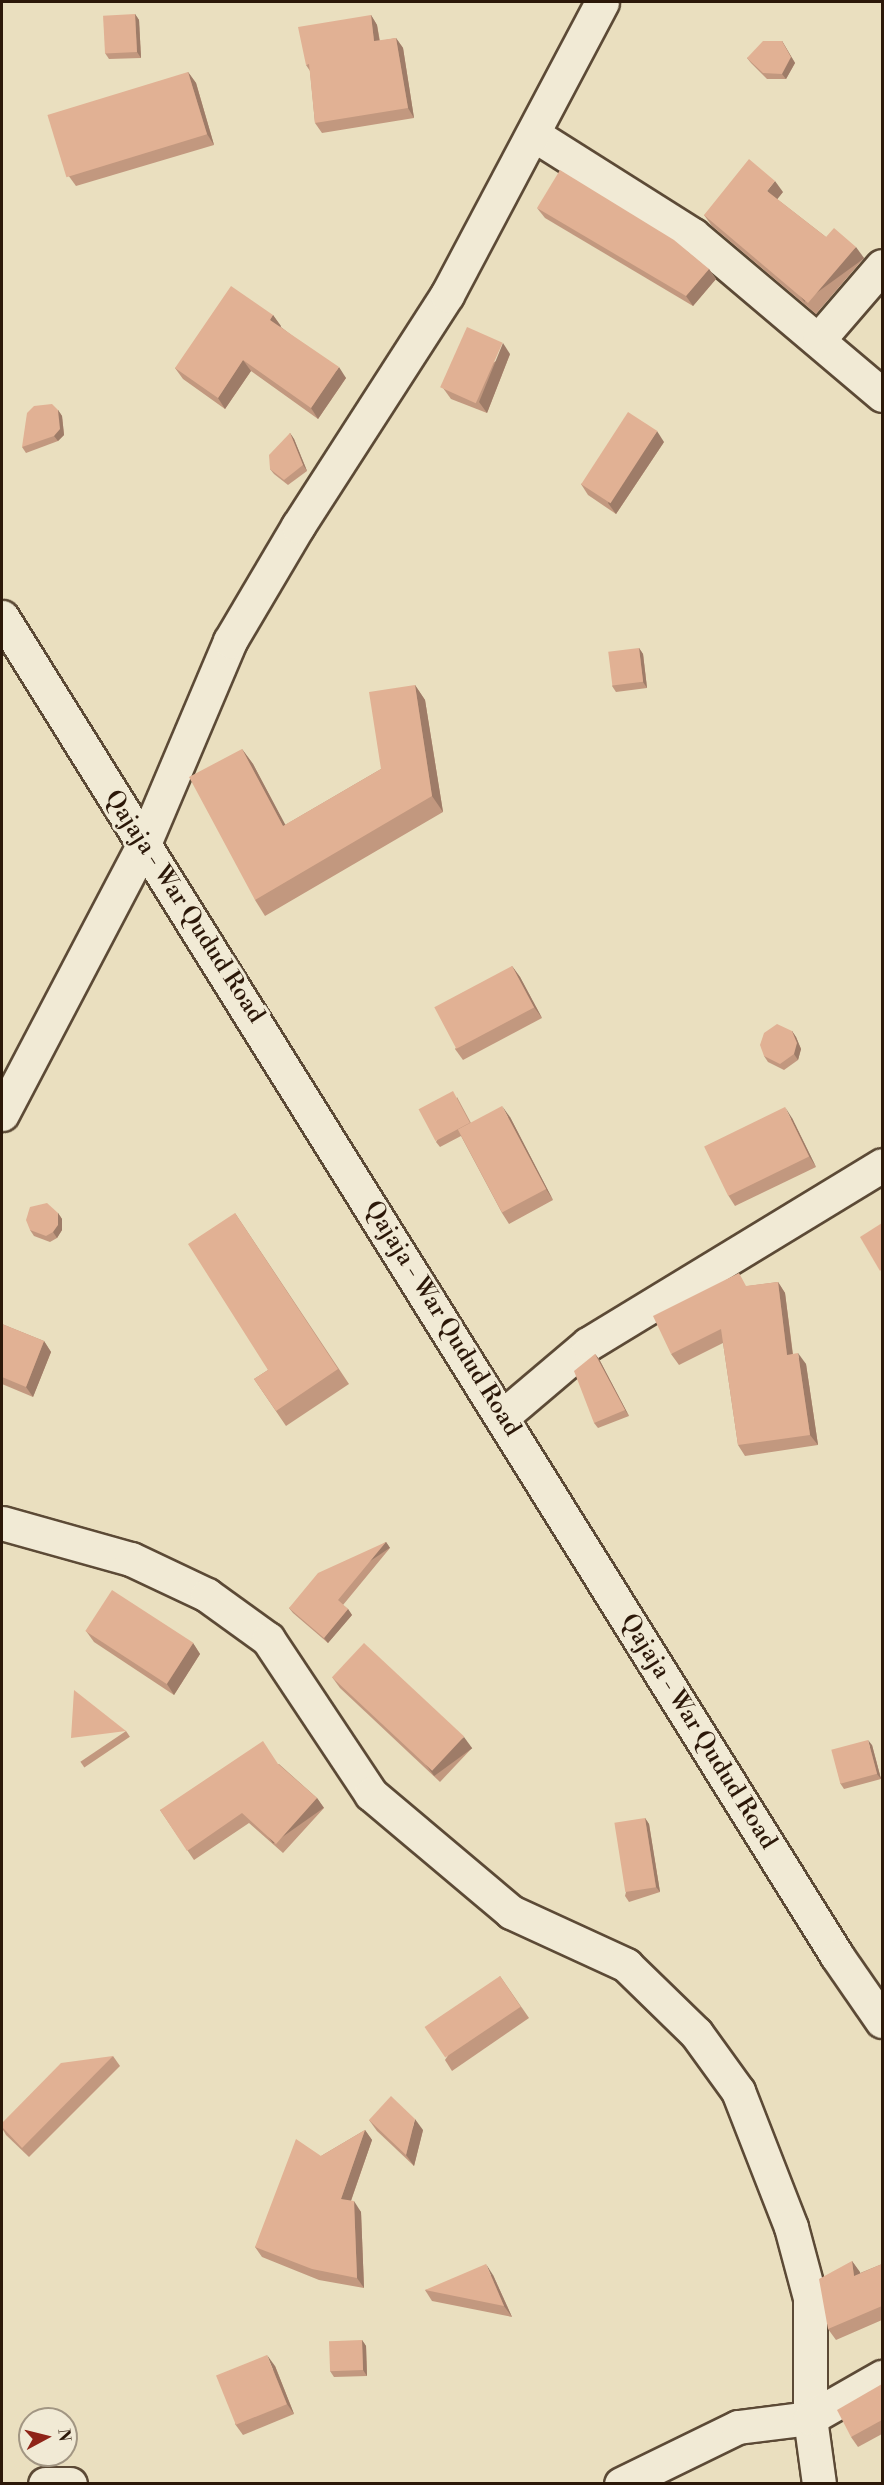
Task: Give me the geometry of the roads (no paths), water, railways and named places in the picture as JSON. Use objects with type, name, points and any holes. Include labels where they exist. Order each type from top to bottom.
[{"type":"street","points":[[2,1114],[143,846],[230,641],[298,526],[447,295],[602,2]]},
{"type":"street","points":[[533,134],[693,234],[882,395]]},
{"type":"street","points":[[819,339],[882,266]]},
{"type":"street","name":"Qajaja - War Qudud Road","points":[[2,617],[143,846],[503,1416],[825,1936],[882,2021]]},
{"type":"street","points":[[503,1416],[588,1344],[882,1165]]},
{"type":"street","points":[[2,1523],[131,1559],[207,1595],[268,1639],[370,1794],[511,1912],[626,1965],[696,2033],[738,2091],[791,2227],[810,2298],[810,2418],[819,2484]]},
{"type":"street","points":[[621,2484],[738,2427],[810,2418],[882,2377]]},
{"type":"street","points":[[45,2484],[70,2484]]}]
